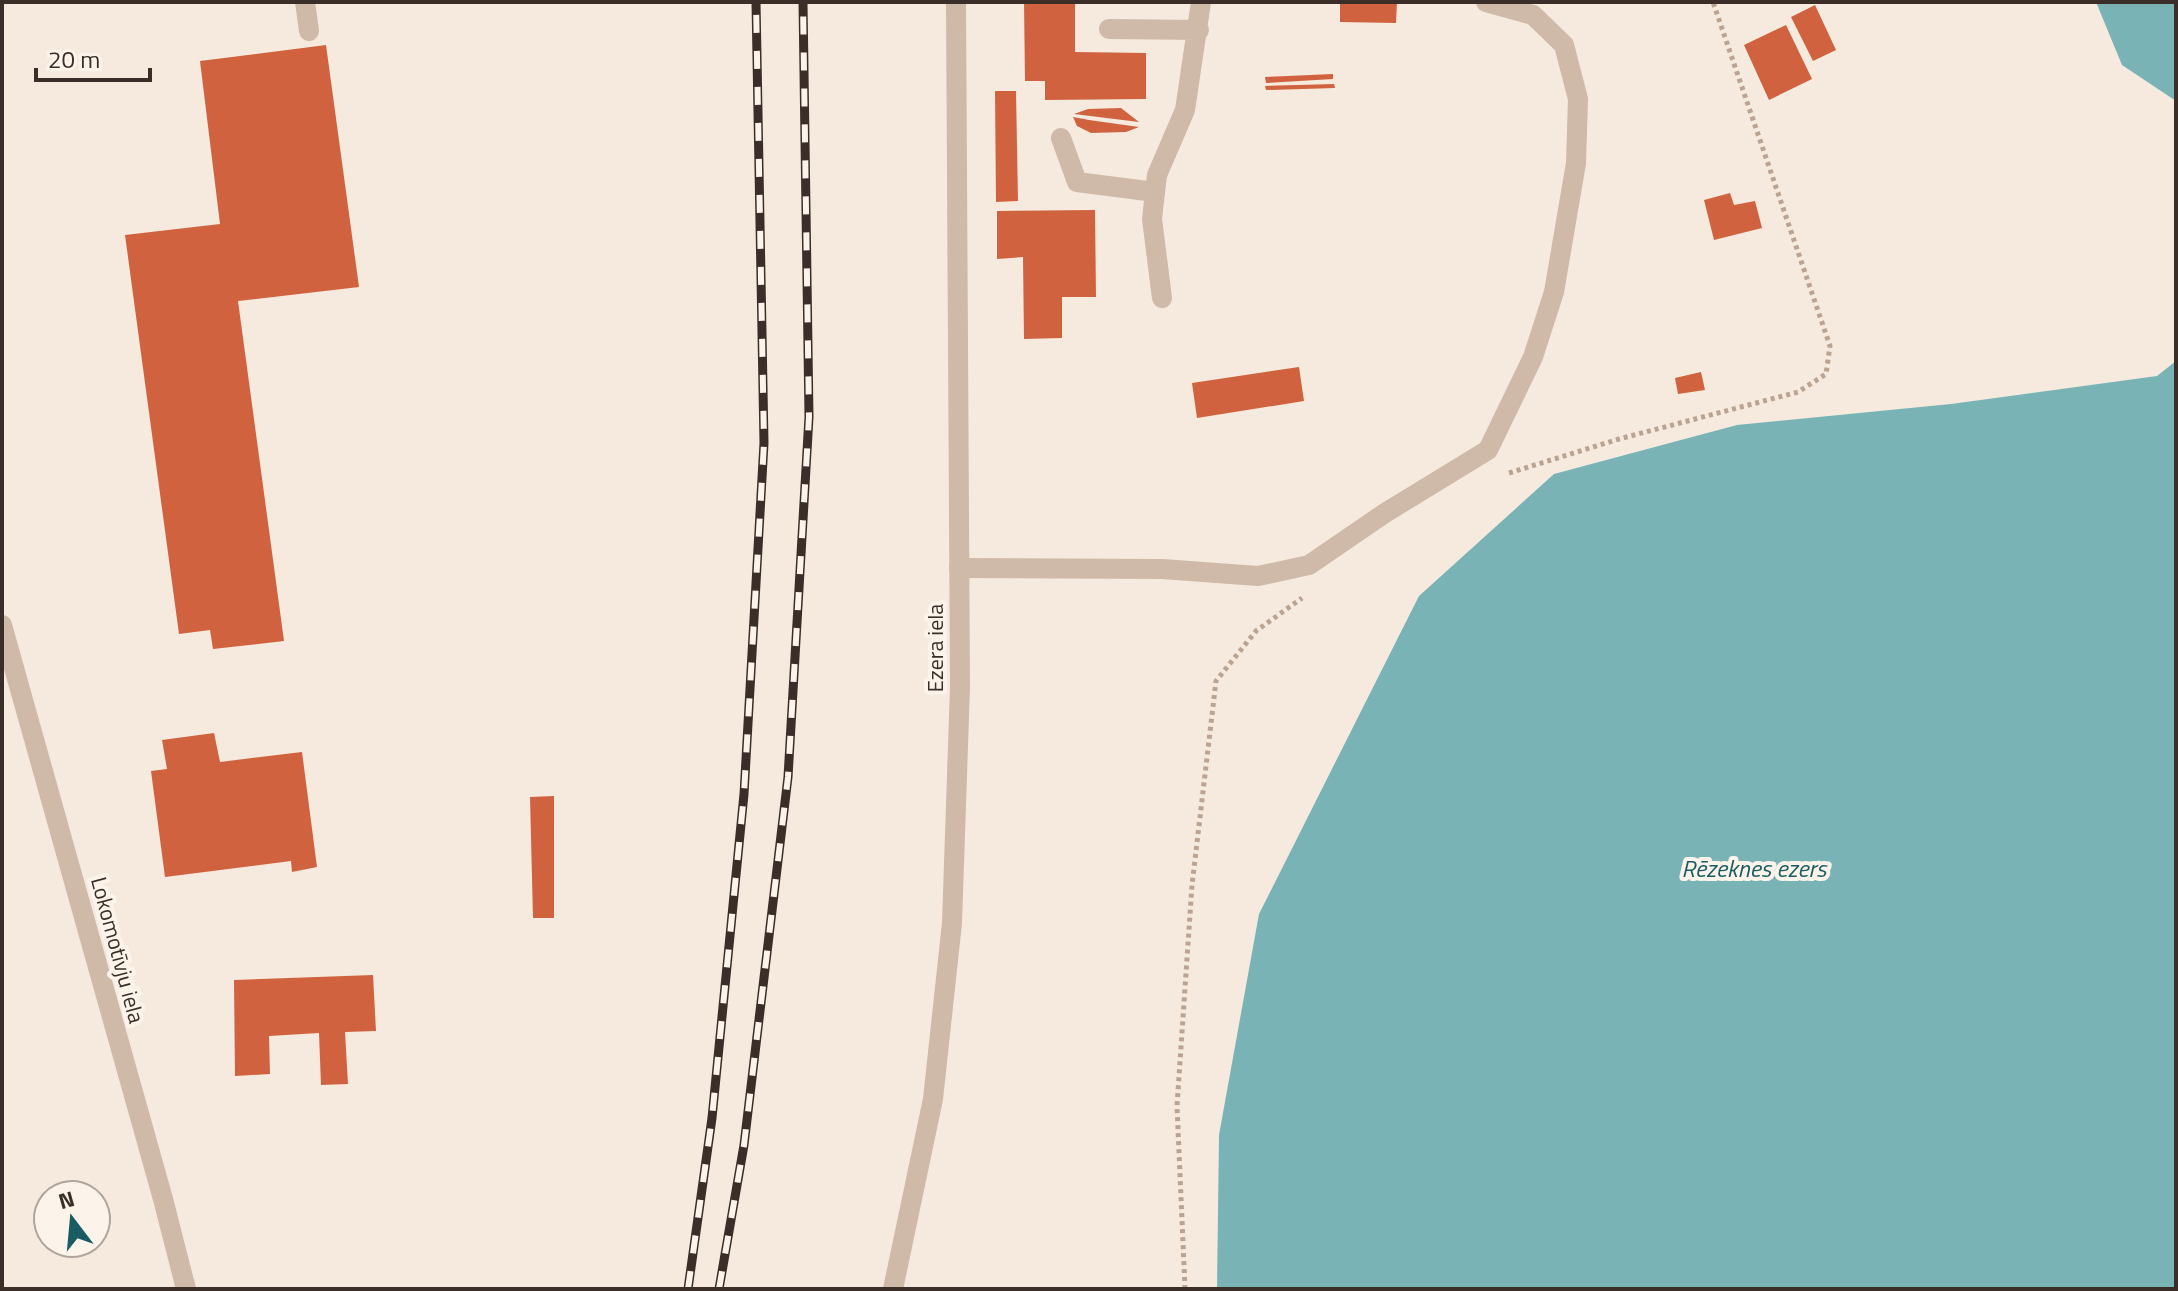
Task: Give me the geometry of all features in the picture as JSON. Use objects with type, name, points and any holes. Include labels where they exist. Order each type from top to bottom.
[{"type":"street","points":[[305,2],[309,31]]},
{"type":"street","name":"Ezera iela","points":[[893,1289],[933,1099],[952,923],[960,687],[956,2]]},
{"type":"street","points":[[1162,298],[1152,219],[1157,175],[1185,110],[1201,2]]},
{"type":"street","points":[[959,568],[1162,569],[1258,576],[1309,565],[1385,513],[1488,450],[1533,357],[1554,292],[1576,163],[1578,99],[1564,45],[1533,15],[1486,2]]},
{"type":"street","points":[[1109,29],[1199,30]]},
{"type":"street","points":[[1061,138],[1077,182],[1155,192]]},
{"type":"street","name":"Lokomotīvju iela","points":[[2,625],[186,1289]]},
{"type":"path","points":[[1499,478],[1512,471],[1619,439],[1798,392],[1826,374],[1830,346],[1713,2]]},
{"type":"path","points":[[1185,1289],[1177,1106],[1192,885],[1216,681],[1256,631],[1305,596]]},
{"type":"water","points":[[2096,2],[2176,2],[2176,101],[2122,65]]},
{"type":"water","name":"Rēzeknes ezers","points":[[2176,361],[2176,1289],[1217,1289],[1219,1135],[1259,914],[1419,596],[1554,474],[1737,425],[1951,404],[2157,376]]},
{"type":"building","points":[[1024,2],[1075,2],[1075,52],[1146,53],[1146,99],[1045,100],[1045,81],[1025,81]]},
{"type":"building","points":[[1340,2],[1397,2],[1396,23],[1340,22]]},
{"type":"building","points":[[1815,5],[1836,50],[1813,61],[1791,17]]},
{"type":"building","points":[[1786,25],[1812,79],[1769,100],[1744,45]]},
{"type":"building","points":[[326,45],[359,287],[238,301],[284,641],[213,649],[210,630],[179,634],[125,235],[220,224],[200,61]]},
{"type":"building","points":[[1333,74],[1333,79],[1266,83],[1265,77]]},
{"type":"building","points":[[1334,84],[1335,88],[1266,90],[1265,86]]},
{"type":"building","points":[[995,91],[1016,91],[1018,201],[996,202]]},
{"type":"building","points":[[1121,108],[1139,122],[1074,114],[1088,109]]},
{"type":"building","points":[[1073,117],[1139,127],[1126,132],[1091,133],[1077,126]]},
{"type":"building","points":[[1730,193],[1734,205],[1755,201],[1762,228],[1714,240],[1704,200]]},
{"type":"building","points":[[1095,210],[1096,297],[1062,297],[1062,338],[1024,339],[1023,257],[997,259],[997,211]]},
{"type":"building","points":[[1299,367],[1304,401],[1197,418],[1192,383]]},
{"type":"building","points":[[1701,372],[1705,390],[1678,394],[1675,378]]},
{"type":"building","points":[[214,733],[220,762],[302,752],[317,867],[292,872],[291,861],[165,877],[151,771],[167,769],[162,740]]},
{"type":"building","points":[[554,796],[554,918],[533,918],[530,797]]},
{"type":"building","points":[[373,975],[376,1031],[345,1032],[348,1084],[321,1085],[319,1033],[269,1036],[270,1074],[235,1076],[234,980]]},
{"type":"railway","points":[[688,1289],[712,1118],[744,794],[764,443],[756,2]]},
{"type":"railway","points":[[719,1289],[744,1145],[788,777],[809,417],[803,2]]}]
